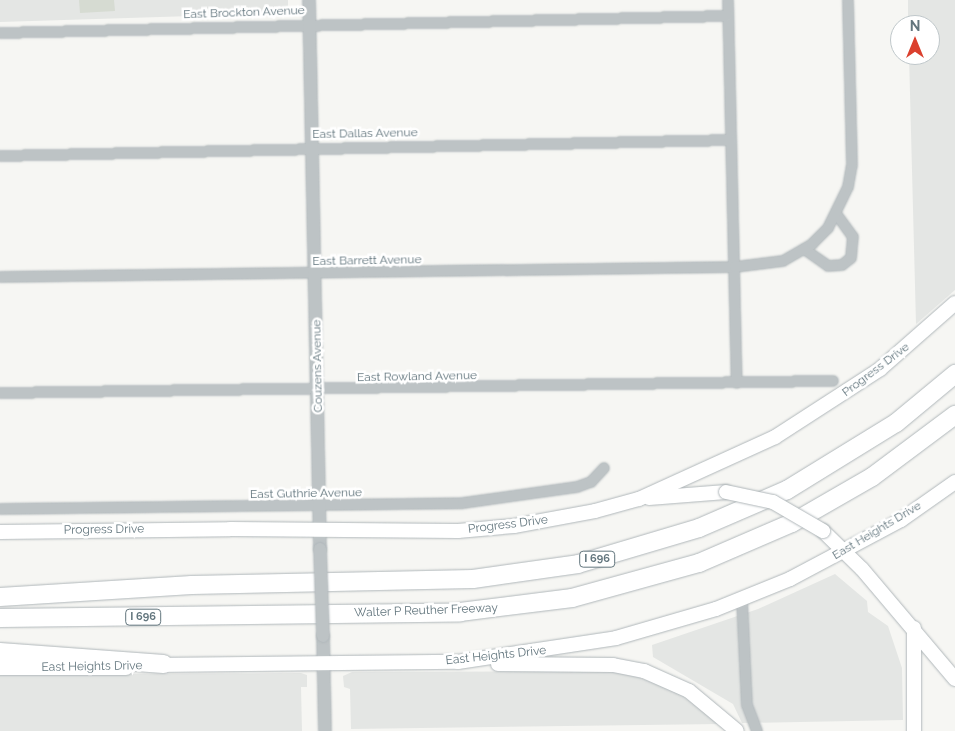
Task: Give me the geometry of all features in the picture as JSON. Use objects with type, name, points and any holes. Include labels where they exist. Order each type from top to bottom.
[{"type":"highway","name":"I 696","points":[[0,597],[192,585],[474,579],[524,574],[632,551],[699,528],[788,490],[896,423],[955,374]]},
{"type":"highway","name":"Walter P Reuther Freeway","points":[[0,618],[451,613],[572,598],[699,562],[792,523],[872,477],[953,417]]},
{"type":"highway","points":[[0,652],[164,664]]},
{"type":"main road","name":"Progress Drive","points":[[0,532],[322,530],[416,532],[514,526],[638,499],[754,448],[830,404],[880,369],[955,303]]},
{"type":"main road","name":"East Heights Drive","points":[[0,668],[121,669],[164,664],[458,662],[616,638],[742,600],[845,552],[901,520],[955,482]]},
{"type":"main road","points":[[638,499],[726,492],[773,502],[823,531],[845,552],[914,628],[955,679]]},
{"type":"main road","points":[[914,628],[914,731]]},
{"type":"main road","points":[[458,662],[628,667],[689,691],[737,731]]},
{"type":"street","name":"Couzens Avenue","points":[[309,0],[325,731]]},
{"type":"street","points":[[728,0],[738,383]]},
{"type":"street","points":[[837,215],[853,237],[851,258],[842,265],[828,266],[804,249],[837,215],[848,187],[852,165],[848,0]]},
{"type":"street","name":"East Brockton Avenue","points":[[0,33],[310,24],[728,16]]},
{"type":"street","name":"East Dallas Avenue","points":[[0,156],[731,140]]},
{"type":"street","name":"East Barrett Avenue","points":[[0,278],[316,275],[735,267],[773,264],[804,249]]},
{"type":"street","name":"East Rowland Avenue","points":[[0,393],[318,391],[833,381]]},
{"type":"street","name":"East Guthrie Avenue","points":[[0,509],[321,507],[517,498],[585,485],[604,468]]},
{"type":"street","points":[[742,600],[750,718],[757,731]]},
{"type":"shaded area","points":[[0,0],[288,0],[288,13],[0,22]]},
{"type":"shaded area","points":[[79,0],[114,0],[115,11],[80,13]]},
{"type":"shaded area","points":[[908,0],[955,0],[955,290],[916,324],[909,65],[940,65],[940,15],[908,15]]},
{"type":"shaded area","points":[[835,574],[867,601],[868,612],[888,626],[902,668],[903,720],[742,723],[733,704],[653,657],[652,645],[758,609]]},
{"type":"shaded area","points":[[606,671],[632,675],[676,691],[720,724],[351,729],[350,689],[344,687],[343,676],[352,672]]},
{"type":"shaded area","points":[[301,673],[307,675],[307,687],[301,687],[302,731],[0,731],[0,674]]}]
